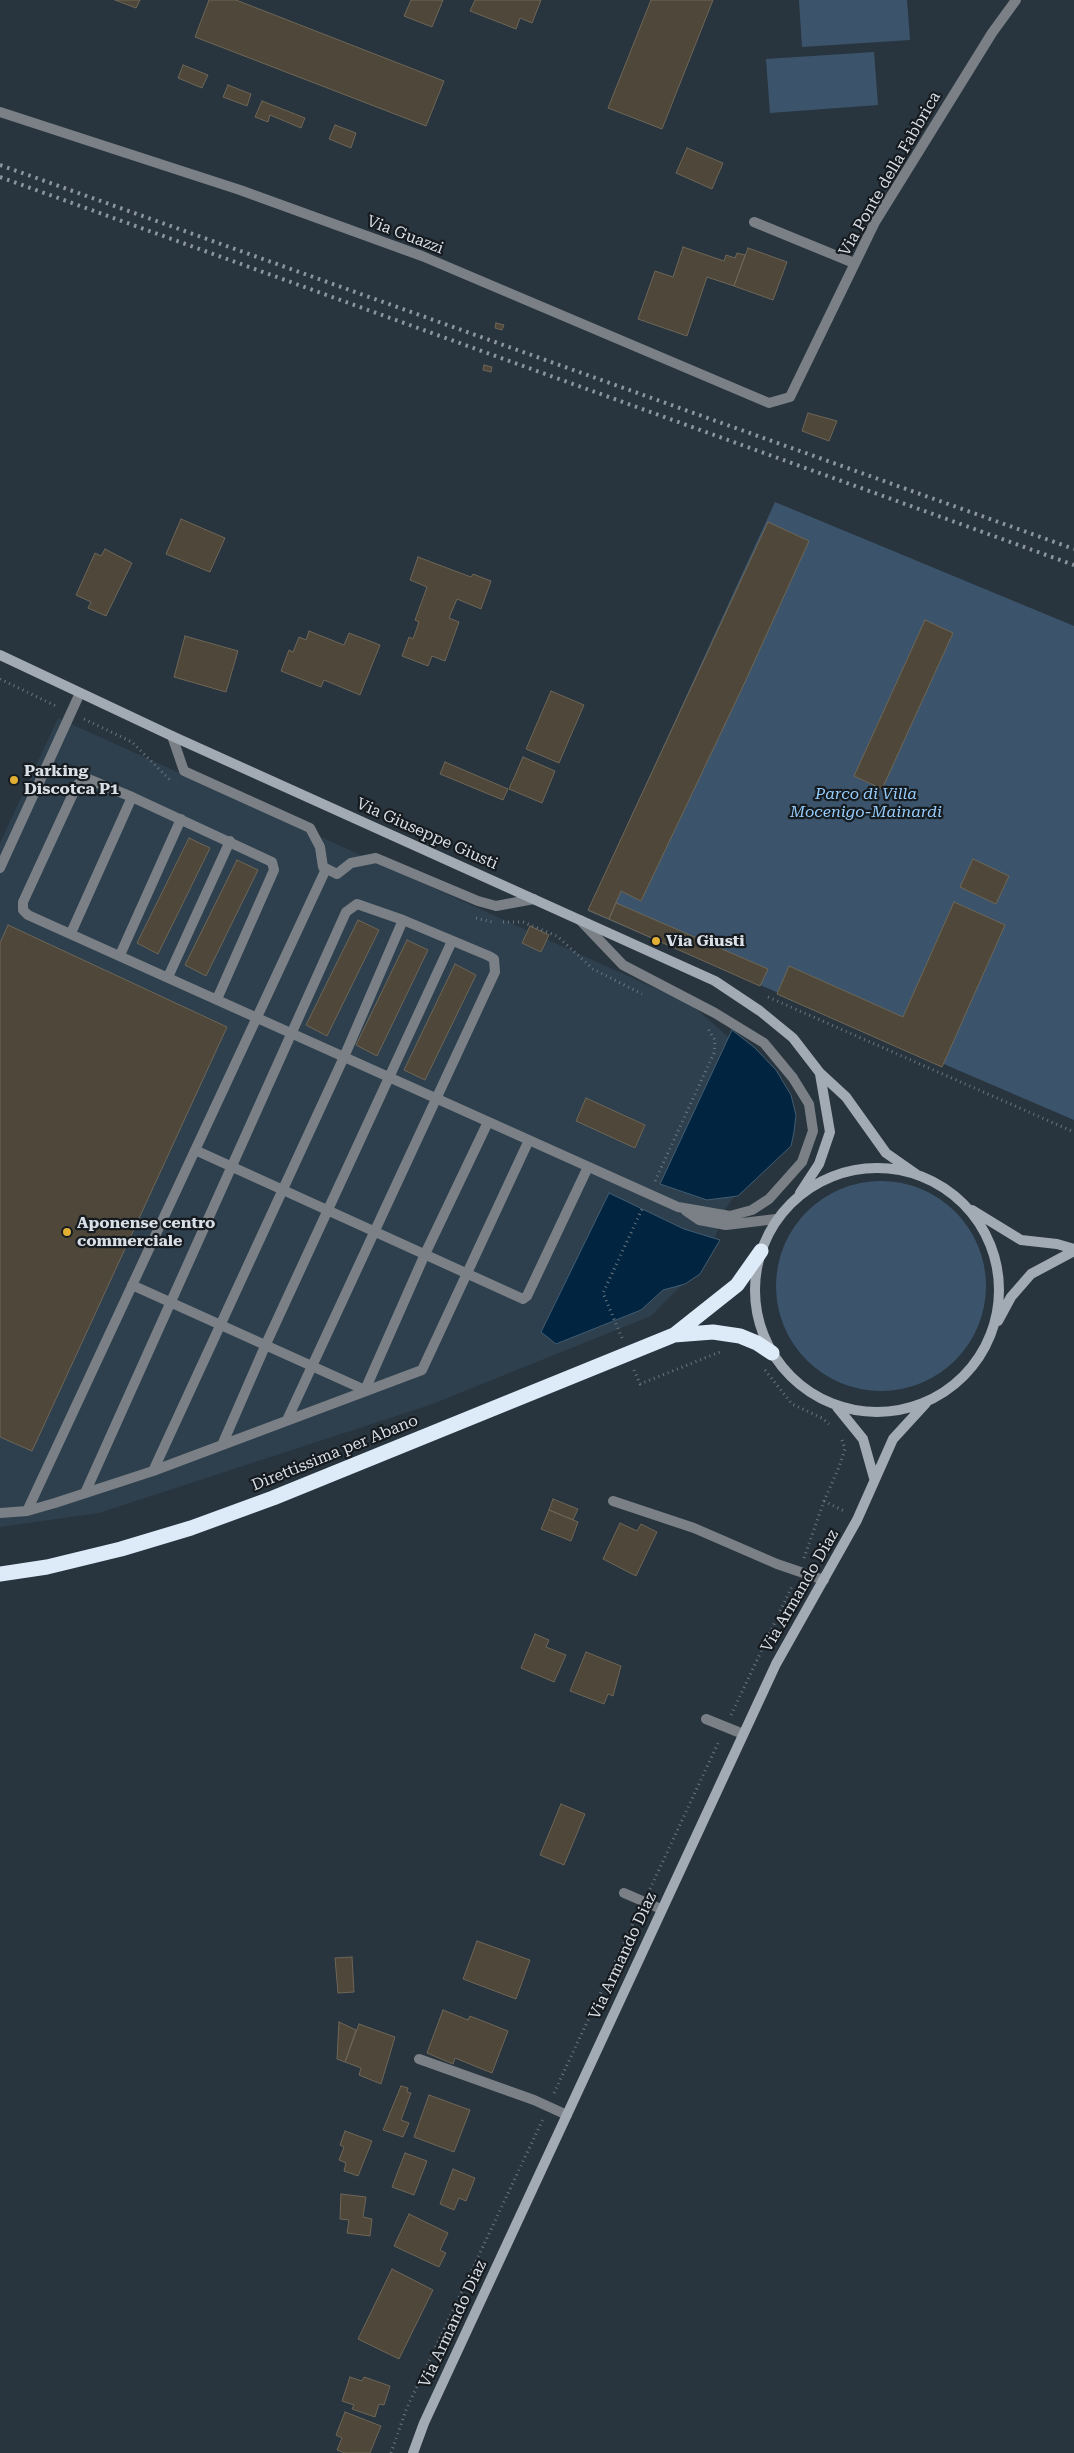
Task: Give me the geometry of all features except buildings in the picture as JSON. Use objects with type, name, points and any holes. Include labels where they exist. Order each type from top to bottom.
[{"type":"highway","name":"Direttissima per Abano","points":[[0,1574],[47,1567],[112,1552],[191,1528],[282,1494],[674,1335],[737,1285],[761,1251]]},
{"type":"highway","name":"Direttissima per Abano","points":[[674,1335],[713,1332],[740,1336],[757,1343],[772,1354]]},
{"type":"street","name":"Via Ponte della Fabbrica","points":[[790,397],[875,222],[992,33],[1016,0]]},
{"type":"street","name":"Via Guazzi","points":[[0,112],[249,194],[422,256],[759,400],[769,403],[790,397]]},
{"type":"street","points":[[754,222],[854,263]]},
{"type":"street","name":"Via Giuseppe Giusti","points":[[0,655],[172,736],[715,981],[745,1001],[793,1038],[820,1073],[846,1097],[886,1153],[916,1174]]},
{"type":"street","points":[[0,868],[80,693]]},
{"type":"street","points":[[172,736],[184,771],[310,828],[320,847],[323,867],[326,869],[338,874],[351,862],[376,858],[478,901],[496,906],[534,899]]},
{"type":"street","points":[[217,999],[274,870],[272,862],[132,797],[88,779],[81,782],[23,902],[23,910],[28,915],[678,1207],[699,1220],[726,1225],[776,1219]]},
{"type":"street","points":[[71,933],[132,797]]},
{"type":"street","points":[[120,955],[181,819]]},
{"type":"street","points":[[168,977],[230,841]]},
{"type":"street","points":[[26,1511],[326,869]]},
{"type":"street","points":[[85,1493],[346,912],[350,907],[357,904],[403,920],[494,959],[495,972],[287,1420]]},
{"type":"street","points":[[577,918],[623,965],[715,1012],[764,1043],[794,1078],[809,1104],[813,1130],[802,1162],[769,1198],[752,1210],[730,1216],[678,1207]]},
{"type":"street","points":[[153,1470],[344,1056],[403,920]]},
{"type":"street","points":[[222,1445],[266,1344],[452,941]]},
{"type":"street","name":"Via Giuseppe Giusti","points":[[798,1196],[819,1164],[830,1132],[820,1073]]},
{"type":"street","points":[[365,1390],[424,1254],[488,1122]]},
{"type":"street","points":[[0,1514],[26,1511],[153,1470],[422,1370],[529,1140]]},
{"type":"street","points":[[195,1150],[375,1230],[523,1299],[527,1296],[588,1167]]},
{"type":"street","points":[[875,1167],[916,1174],[935,1182],[953,1194],[968,1208],[1021,1240],[1074,1250],[1031,1274],[1011,1297],[980,1358],[956,1384],[926,1403],[897,1412],[866,1413],[836,1407],[800,1386],[772,1354],[758,1321],[754,1286],[761,1251],[776,1219],[798,1196],[834,1175],[875,1167]]},
{"type":"street","points":[[968,1208],[990,1243],[1000,1284],[995,1326]]},
{"type":"street","points":[[132,1285],[220,1323],[365,1390]]},
{"type":"street","name":"Via Armando Diaz","points":[[413,2453],[424,2422],[776,1664],[858,1518],[892,1439],[926,1403]]},
{"type":"street","points":[[836,1407],[863,1439],[874,1478]]},
{"type":"street","points":[[613,1501],[694,1528],[777,1564],[824,1580]]},
{"type":"street","points":[[706,1719],[742,1734]]},
{"type":"street","points":[[624,1893],[661,1909]]},
{"type":"street","points":[[419,2059],[548,2106],[567,2115]]},
{"type":"path","points":[[0,679],[72,714]]},
{"type":"path","points":[[745,1001],[770,997],[1074,1132]]},
{"type":"path","points":[[652,1187],[709,1066],[715,1040]]},
{"type":"path","points":[[614,1321],[603,1293],[640,1215]]},
{"type":"path","points":[[640,1384],[719,1352],[726,1352]]},
{"type":"path","points":[[762,1367],[792,1404],[822,1418],[834,1428]]},
{"type":"path","points":[[391,2453],[406,2410],[799,1571],[845,1449],[840,1433]]},
{"type":"path","points":[[824,1501],[858,1518]]},
{"type":"shaded area","points":[[58,718],[692,1005],[750,1056],[759,1161],[726,1208],[706,1261],[651,1316],[430,1405],[99,1513],[0,1527],[0,843]]},
{"type":"shaded area","points":[[732,1030],[755,1048],[776,1070],[791,1095],[796,1115],[794,1132],[791,1146],[738,1196],[707,1200],[660,1184]]},
{"type":"shaded area","points":[[609,1193],[684,1229],[720,1240],[700,1274],[685,1284],[663,1290],[641,1310],[556,1344],[541,1332]]},
{"type":"green space","points":[[799,0],[907,0],[910,40],[802,47]]},
{"type":"green space","points":[[874,52],[878,105],[770,113],[766,59]]},
{"type":"green space","name":"Parco di Villa Mocenigo-Mainardi","points":[[775,502],[1074,626],[1074,1120],[588,911]]},
{"type":"green space","points":[[871,1181],[891,1181],[912,1185],[931,1193],[948,1205],[962,1219],[974,1236],[982,1255],[986,1286],[982,1317],[974,1336],[962,1353],[948,1367],[931,1379],[912,1387],[891,1391],[871,1391],[850,1387],[831,1379],[814,1367],[800,1353],[788,1336],[780,1317],[776,1296],[776,1276],[780,1255],[788,1236],[800,1219],[814,1205],[831,1193],[850,1185]]},
{"type":"railway","points":[[0,165],[1074,549]]},
{"type":"railway","points":[[0,177],[1074,565]]},
{"type":"place","name":"Parking Discotca P1","points":[[14,780]]},
{"type":"place","name":"Via Giusti","points":[[656,941]]},
{"type":"place","name":"Aponense centro commerciale","points":[[67,1232]]}]
